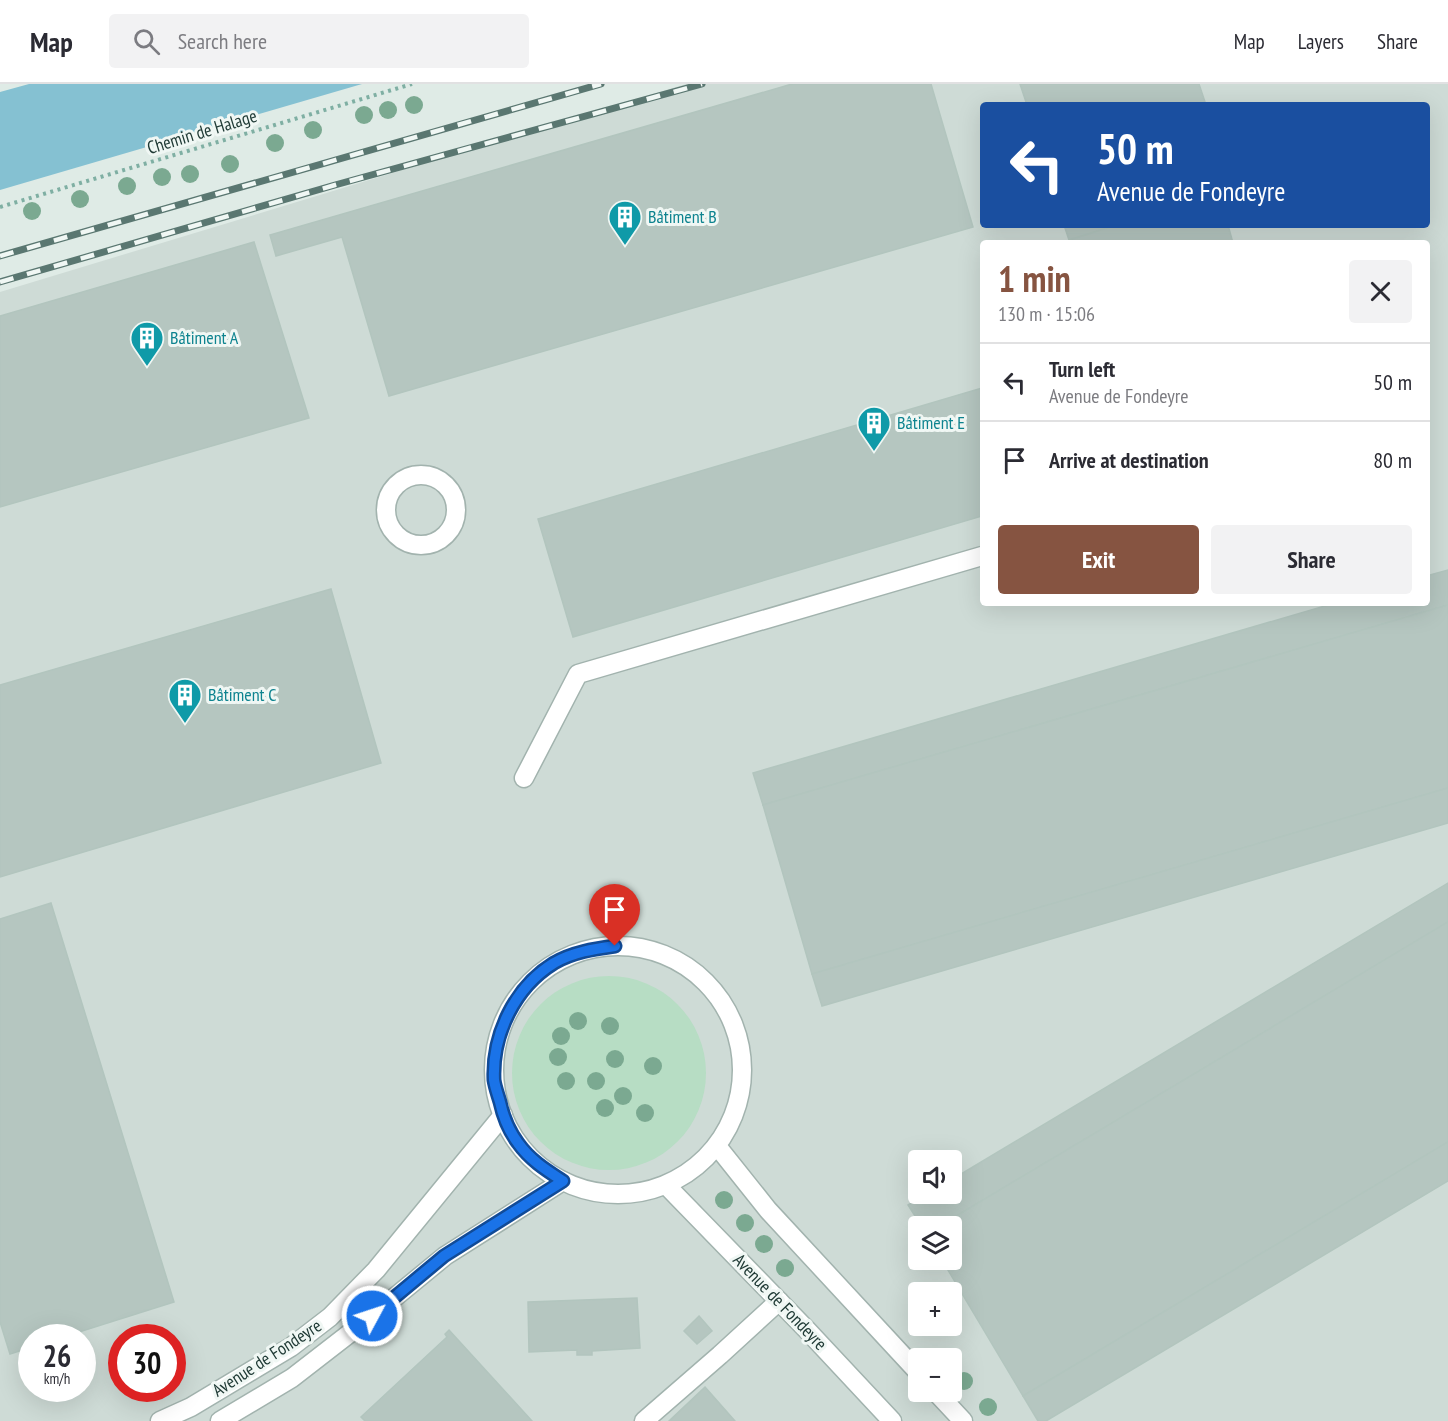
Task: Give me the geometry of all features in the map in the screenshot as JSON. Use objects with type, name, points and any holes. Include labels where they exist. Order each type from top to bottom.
[{"type":"street","points":[[524,778],[578,674],[980,557]]},
{"type":"street","points":[[615,946],[647,949],[680,962],[707,984],[728,1012],[740,1046],[742,1081],[735,1115],[717,1146],[694,1168],[666,1185],[640,1193],[614,1195],[587,1191],[563,1181],[537,1165],[517,1142],[503,1115],[494,1080],[496,1044],[509,1011],[530,982],[554,963],[583,951],[615,946]]},
{"type":"street","name":"Avenue de Fondeyre","points":[[160,1421],[191,1407],[291,1347],[330,1317],[376,1270],[503,1115]]},
{"type":"street","points":[[717,1146],[768,1210],[908,1361]]},
{"type":"street","name":"Avenue de Fondeyre","points":[[220,1421],[292,1378],[444,1256],[563,1181]]},
{"type":"street","name":"Avenue de Fondeyre","points":[[666,1185],[892,1421]]},
{"type":"street","points":[[644,1421],[779,1301]]},
{"type":"street","points":[[945,1402],[963,1421]]},
{"type":"path","name":"Chemin de Halage","points":[[0,207],[412,84]]},
{"type":"shaded area","points":[[686,84],[1448,84],[1448,1421],[0,1421],[0,292]]},
{"type":"green space","points":[[609,976],[646,983],[663,992],[678,1004],[690,1019],[699,1036],[706,1073],[699,1110],[690,1127],[678,1142],[663,1154],[646,1163],[609,1170],[572,1163],[555,1154],[540,1142],[528,1127],[519,1110],[512,1073],[519,1036],[528,1019],[540,1004],[555,992],[572,983]]},
{"type":"water","points":[[29,84],[362,84],[0,190],[0,92]]},
{"type":"building","name":"Bâtiment B","points":[[792,84],[931,84],[973,227],[389,396],[342,237],[276,256],[270,235]]},
{"type":"building","points":[[1020,84],[1199,84],[1205,102],[1026,102]]},
{"type":"building","points":[[1065,228],[1107,228],[1069,240]]},
{"type":"building","points":[[1107,228],[1229,228],[1232,240],[1070,240]]},
{"type":"building","name":"Bâtiment A","points":[[254,242],[309,418],[0,507],[0,316]]},
{"type":"building","name":"Bâtiment E","points":[[980,389],[980,517],[573,637],[538,519]]},
{"type":"building","points":[[1448,570],[1448,605],[763,805],[753,773],[1325,606],[1430,606],[1430,575]]},
{"type":"building","name":"Bâtiment C","points":[[331,589],[381,763],[0,877],[0,685]]},
{"type":"building","points":[[1448,605],[1448,788],[812,974],[763,805]]},
{"type":"building","points":[[1448,788],[1448,823],[822,1006],[812,974]]},
{"type":"building","points":[[1448,883],[1448,922],[956,1216],[915,1216],[908,1205],[910,1204],[962,1204],[962,1173]]},
{"type":"building","points":[[51,903],[174,1302],[96,1327],[96,1324],[18,1324],[18,1351],[10,1354],[0,1322],[0,919]]},
{"type":"building","points":[[1448,922],[1448,1142],[1023,1396],[962,1294],[962,1282],[955,1282],[948,1270],[962,1270],[962,1216],[956,1216]]},
{"type":"building","points":[[1448,1142],[1448,1181],[1046,1421],[1038,1421],[1023,1396]]},
{"type":"building","points":[[637,1298],[640,1348],[592,1351],[592,1355],[577,1355],[577,1350],[529,1352],[528,1302]]},
{"type":"building","points":[[699,1316],[712,1331],[697,1344],[684,1331]]},
{"type":"building","points":[[449,1330],[532,1421],[365,1421],[361,1417],[447,1337],[445,1334]]},
{"type":"building","points":[[705,1387],[735,1421],[669,1421]]},
{"type":"railway","points":[[0,256],[601,84]]},
{"type":"railway","points":[[0,282],[335,185],[702,84]]},
{"type":"place","name":"Bâtiment B","points":[[625,246]]},
{"type":"place","name":"Bâtiment A","points":[[147,367]]},
{"type":"place","name":"Bâtiment E","points":[[874,452]]},
{"type":"place","name":"Bâtiment C","points":[[185,724]]},
{"type":"route","points":[[372,1316],[444,1256],[563,1181],[537,1165],[517,1142],[503,1115],[494,1080],[496,1044],[509,1011],[530,982],[554,963],[583,951],[615,946]]}]
